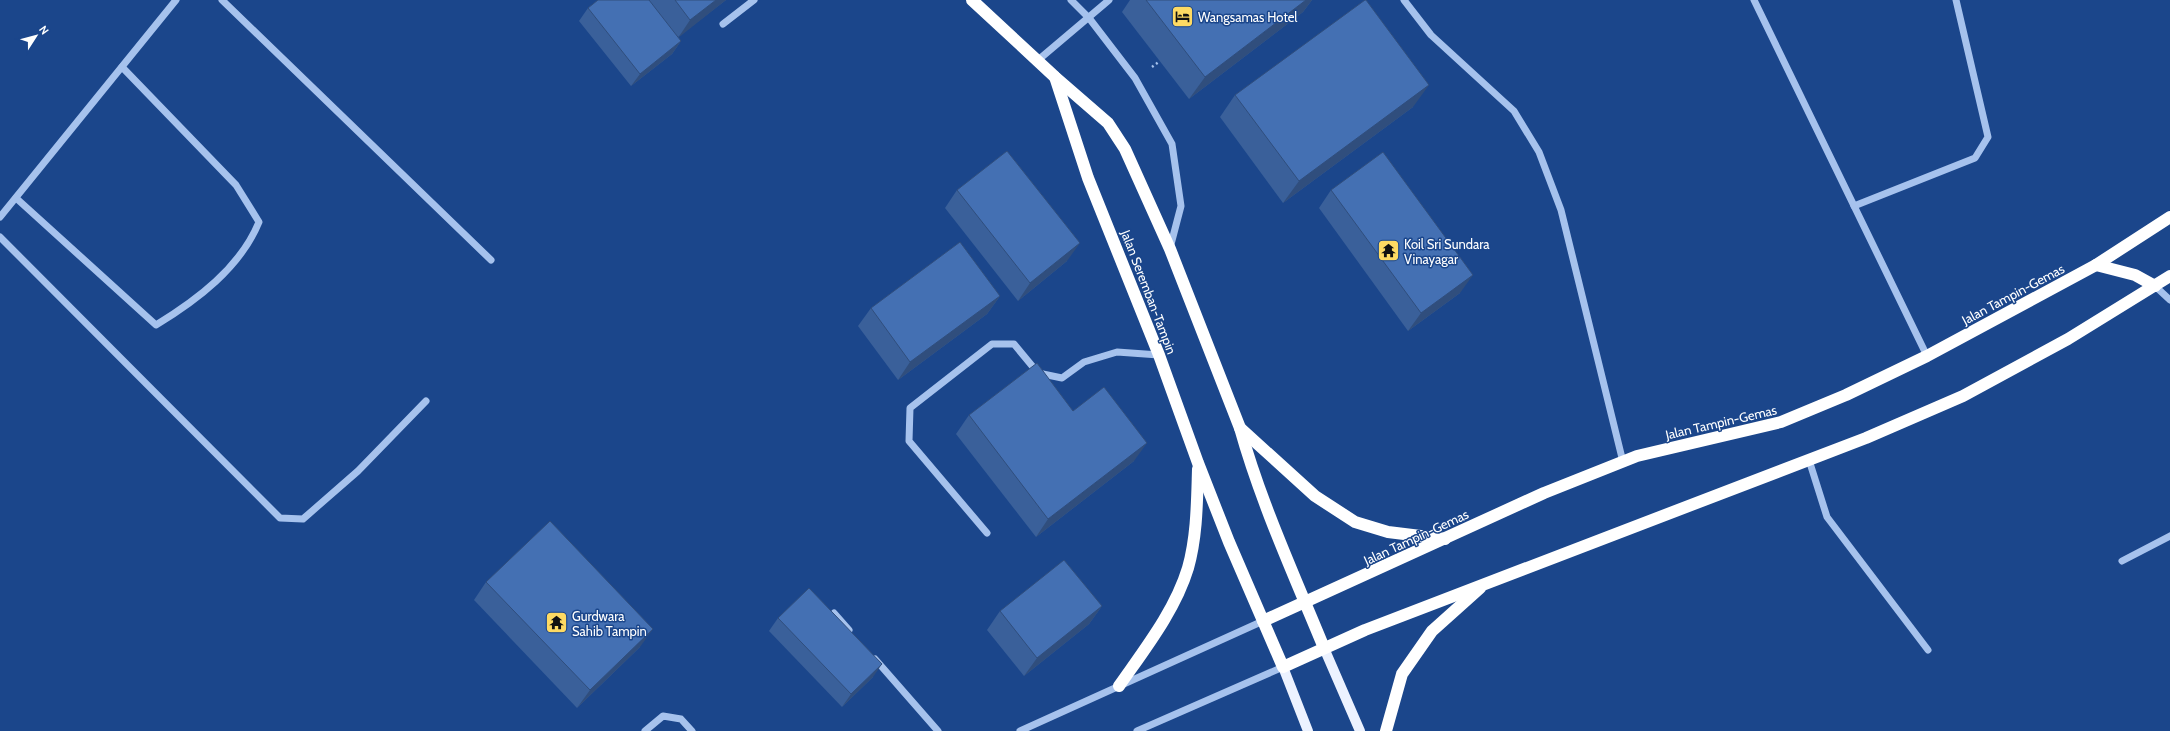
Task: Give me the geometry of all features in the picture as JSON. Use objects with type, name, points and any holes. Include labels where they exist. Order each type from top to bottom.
[{"type":"highway","name":"Jalan Seremban-Tampin","points":[[972,0],[1055,78],[1088,178],[1159,355],[1198,463],[1283,667]]},
{"type":"highway","points":[[1055,78],[1108,123],[1121,142],[1145,189],[1240,428],[1248,458],[1324,648]]},
{"type":"highway","name":"Jalan Tampin-Gemas","points":[[1263,621],[1544,493],[1637,456],[1781,422],[1846,395],[1927,356],[2096,265],[2170,217]]},
{"type":"highway","points":[[2096,265],[2135,275],[2155,286]]},
{"type":"highway","points":[[1283,667],[1324,648],[1485,583],[1810,460],[1866,438],[1963,396],[2068,339],[2170,276]]},
{"type":"highway","points":[[1240,428],[1315,496],[1355,522],[1388,532],[1445,539]]},
{"type":"highway","points":[[1118,686],[1153,636],[1171,606],[1188,569],[1195,529],[1198,463]]},
{"type":"highway","points":[[1386,731],[1402,674],[1432,631],[1485,583]]},
{"type":"main road","points":[[1324,648],[1360,731]]},
{"type":"main road","points":[[1283,667],[1308,731]]},
{"type":"street","points":[[0,217],[176,0]]},
{"type":"street","points":[[222,0],[491,260]]},
{"type":"street","points":[[723,24],[754,0]]},
{"type":"street","points":[[1071,0],[1089,18],[1135,78],[1172,144],[1181,206],[1170,249]]},
{"type":"street","points":[[1037,61],[1109,0]]},
{"type":"street","points":[[1404,0],[1431,35],[1514,110],[1539,152],[1561,210],[1623,462]]},
{"type":"street","points":[[1754,0],[1927,356]]},
{"type":"street","points":[[1854,206],[1975,158],[1988,137],[1956,0]]},
{"type":"street","points":[[16,198],[156,325],[181,310],[226,272],[252,238],[259,222],[236,185],[122,67]]},
{"type":"street","points":[[0,237],[280,518],[303,519],[358,471],[426,401]]},
{"type":"street","points":[[2155,286],[2170,300]]},
{"type":"street","points":[[987,533],[909,441],[910,408],[992,344],[1014,344],[1038,373],[1062,378],[1084,362],[1117,352],[1159,355]]},
{"type":"street","points":[[1810,460],[1827,517],[1928,650]]},
{"type":"street","points":[[2122,562],[2170,536]]},
{"type":"street","points":[[834,613],[855,636]]},
{"type":"street","points":[[1020,731],[1263,621]]},
{"type":"street","points":[[870,654],[938,731]]},
{"type":"street","points":[[1137,731],[1283,667]]},
{"type":"street","points":[[645,731],[663,716],[682,719],[692,731]]},
{"type":"building","points":[[598,0],[649,0],[681,41],[640,74],[588,8]]},
{"type":"building","points":[[675,0],[716,0],[690,20]]},
{"type":"building","points":[[1146,0],[1306,0],[1205,77]]},
{"type":"building","points":[[1365,0],[1429,85],[1299,181],[1235,95]]},
{"type":"building","points":[[1007,151],[1080,243],[1030,283],[957,190]]},
{"type":"building","name":"Koil Sri Sundara Vinayagar","points":[[1383,152],[1473,275],[1421,313],[1331,190]]},
{"type":"building","points":[[960,242],[1000,296],[910,362],[871,308]]},
{"type":"building","points":[[1037,363],[1073,411],[1104,387],[1147,443],[1048,519],[969,415]]},
{"type":"building","name":"Gurdwara Sahib Tampin","points":[[550,521],[653,629],[590,690],[486,582]]},
{"type":"building","points":[[1064,560],[1102,606],[1037,658],[1000,611]]},
{"type":"building","points":[[809,588],[882,664],[851,694],[778,618]]},
{"type":"place","name":"Wangsamas Hotel","points":[[1182,17]]},
{"type":"place","name":"Koil Sri Sundara Vinayagar","points":[[1389,251]]},
{"type":"place","name":"Gurdwara Sahib Tampin","points":[[557,623]]}]
